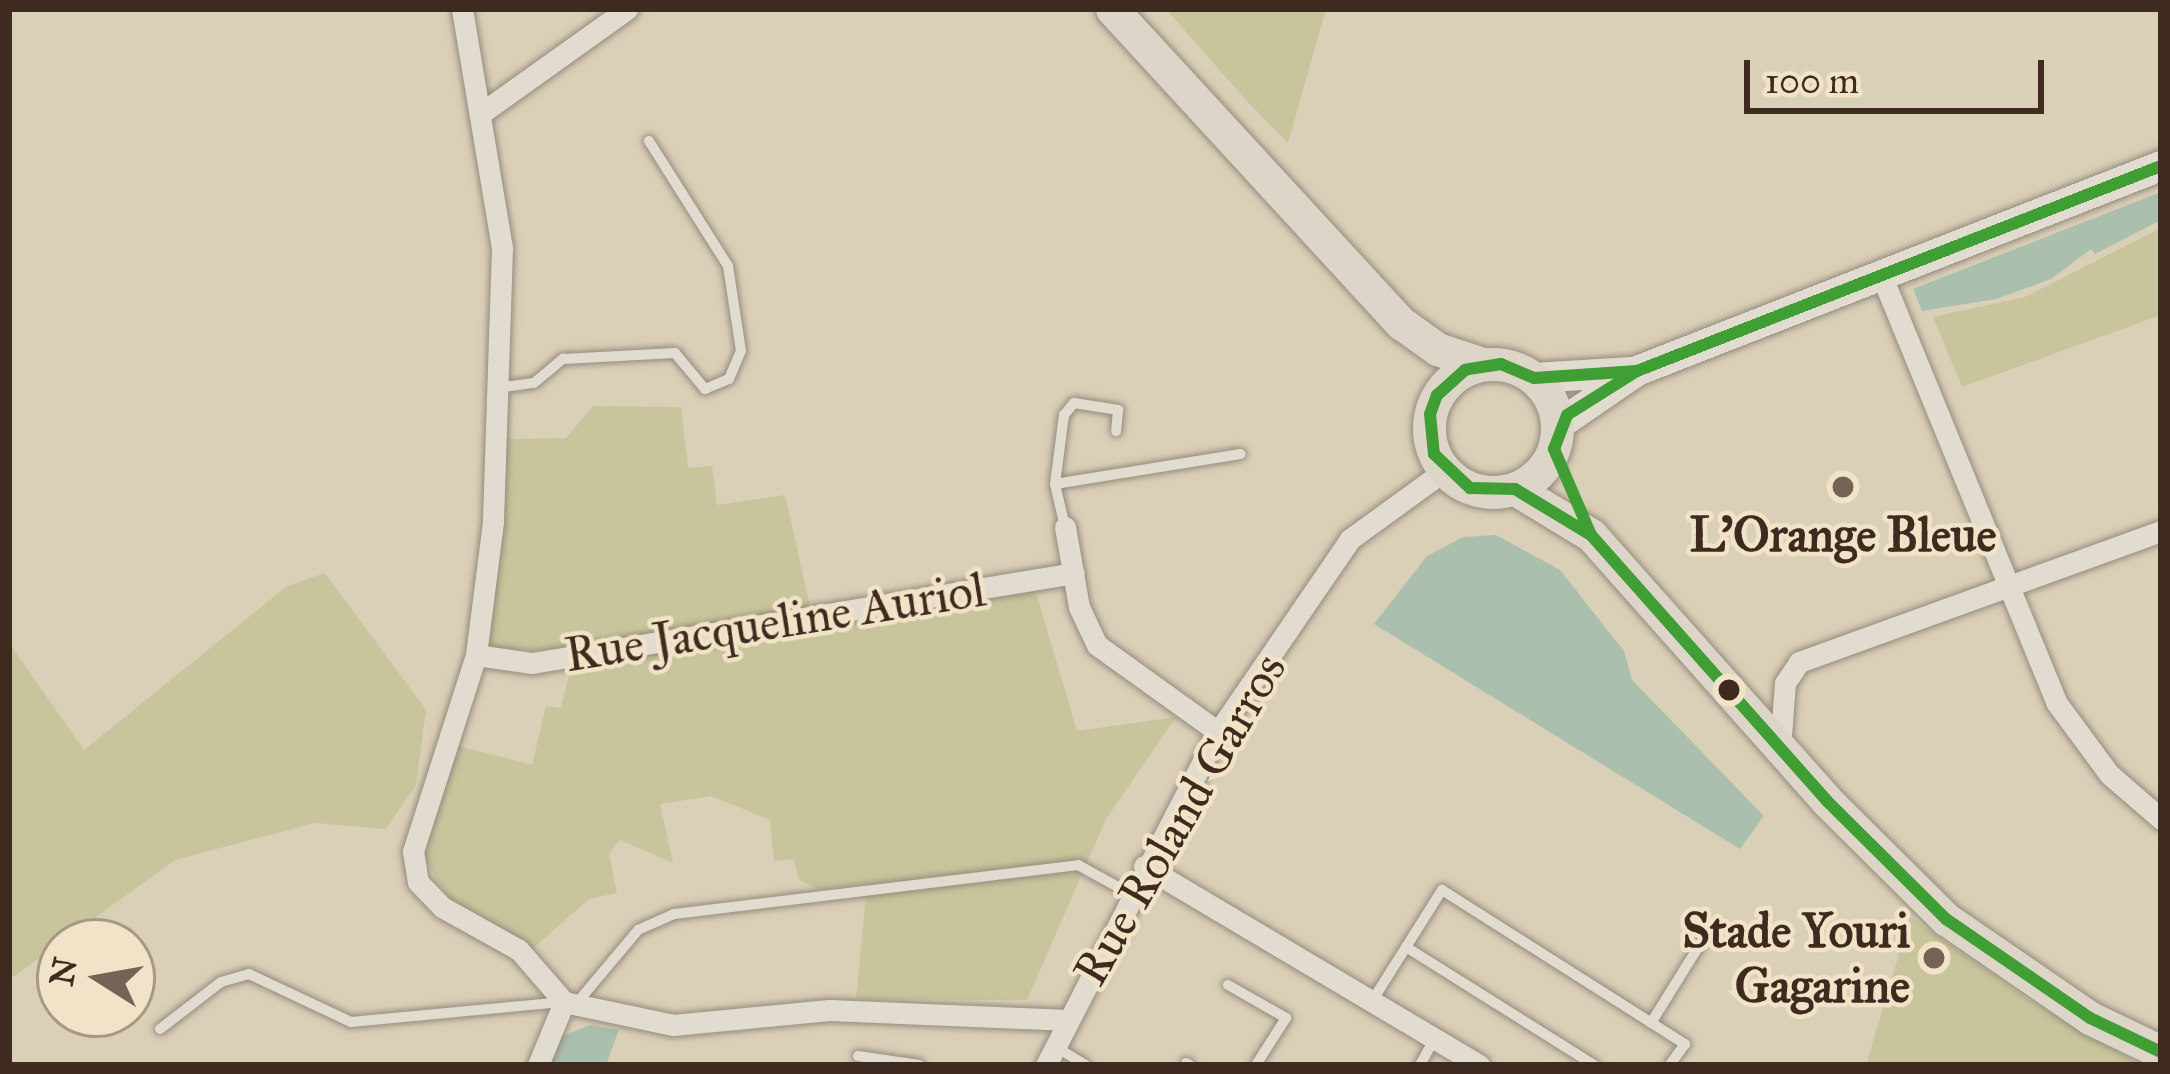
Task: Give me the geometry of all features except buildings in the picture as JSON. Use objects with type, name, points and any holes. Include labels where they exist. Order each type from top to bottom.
[{"type":"main road","points":[[1112,9],[1401,323],[1436,349],[1534,378],[1636,371]]},
{"type":"main road","points":[[1401,323],[1437,395],[1429,434],[1444,471],[1485,493],[1515,489],[1539,473],[1556,437],[1636,371],[2161,166]]},
{"type":"main road","points":[[1437,395],[1483,364]]},
{"type":"main road","points":[[1534,378],[1591,535]]},
{"type":"main road","points":[[1515,489],[1591,535],[1780,748],[1946,919],[2090,1018],[2161,1052]]},
{"type":"street","points":[[462,9],[502,248],[493,522],[476,655],[417,835],[418,882],[442,907],[519,950],[570,1004],[538,1065]]},
{"type":"street","points":[[480,114],[627,9]]},
{"type":"street","points":[[1880,272],[2056,702],[2109,774],[2161,819]]},
{"type":"street","name":"Rue Roland Garros","points":[[570,1004],[673,1025],[829,1010],[1065,1020],[1218,732],[1351,539],[1444,471]]},
{"type":"street","points":[[1065,527],[1096,645],[1218,732]]},
{"type":"street","points":[[1780,748],[1785,683],[1799,662],[2004,583],[2161,531]]},
{"type":"street","name":"Rue Jacqueline Auriol","points":[[476,655],[532,663],[1074,573]]},
{"type":"street","points":[[1144,866],[1374,998],[1479,1065]]},
{"type":"street","points":[[1050,1056],[1065,1020]]},
{"type":"lane","points":[[497,388],[534,383],[563,359],[675,352],[704,388],[729,379],[741,351],[728,266],[649,141]]},
{"type":"lane","points":[[1065,527],[1055,484],[1064,415],[1075,403],[1118,410],[1116,431]]},
{"type":"lane","points":[[1055,484],[1240,454]]},
{"type":"lane","points":[[160,1030],[235,975],[261,978],[351,1022],[570,1004],[638,930],[674,914],[1078,865],[1129,893]]},
{"type":"lane","points":[[1374,998],[1442,890],[1685,1044],[1670,1065]]},
{"type":"lane","points":[[1652,1023],[1704,938]]},
{"type":"lane","points":[[1406,947],[1594,1065]]},
{"type":"lane","points":[[1228,985],[1286,1018],[1256,1065]]},
{"type":"lane","points":[[1420,1065],[1434,1040]]},
{"type":"lane","points":[[857,1056],[919,1065]]},
{"type":"lane","points":[[1050,1056],[1086,1065]]},
{"type":"shaded area","points":[[1166,9],[1326,9],[1288,143],[1245,99]]},
{"type":"shaded area","points":[[2161,192],[2161,220],[2095,254],[2091,249],[2051,279],[1996,299],[1922,311],[1913,289]]},
{"type":"shaded area","points":[[2161,228],[2161,315],[1962,387],[1933,317],[2025,297]]},
{"type":"shaded area","points":[[593,406],[681,407],[688,468],[712,466],[717,505],[785,495],[810,606],[1035,589],[1077,731],[1176,717],[1106,819],[1027,1000],[856,999],[867,884],[818,889],[799,880],[794,859],[774,861],[770,820],[711,796],[660,804],[673,863],[620,840],[609,854],[617,893],[589,899],[530,951],[455,904],[438,883],[421,848],[454,745],[532,765],[546,706],[561,708],[570,671],[569,651],[486,648],[506,439],[566,438]]},
{"type":"shaded area","points":[[1496,535],[1560,570],[1624,651],[1632,680],[1764,816],[1740,849],[1374,624],[1427,556],[1463,537]]},
{"type":"shaded area","points":[[325,573],[426,710],[416,785],[386,829],[315,823],[175,860],[95,918],[36,918],[36,960],[9,980],[9,643],[84,750],[287,586]]},
{"type":"shaded area","name":"Stade Youri Gagarine","points":[[1910,917],[2029,1000],[2141,1065],[1866,1065]]},
{"type":"shaded area","points":[[590,1025],[619,1030],[606,1065],[544,1065],[558,1038]]},
{"type":"transit line","points":[[1591,535],[1554,449],[1567,415],[1637,371],[2161,166]]},
{"type":"transit line","points":[[1637,371],[1534,378],[1501,364],[1465,370],[1437,395],[1430,414],[1434,454],[1470,488],[1515,489],[1591,535],[1827,801],[1946,919],[2090,1018],[2161,1052]]},
{"type":"place","name":"L'Orange Bleue","points":[[1843,487]]},
{"type":"place","name":"Stade Youri Gagarine","points":[[1934,958]]}]
